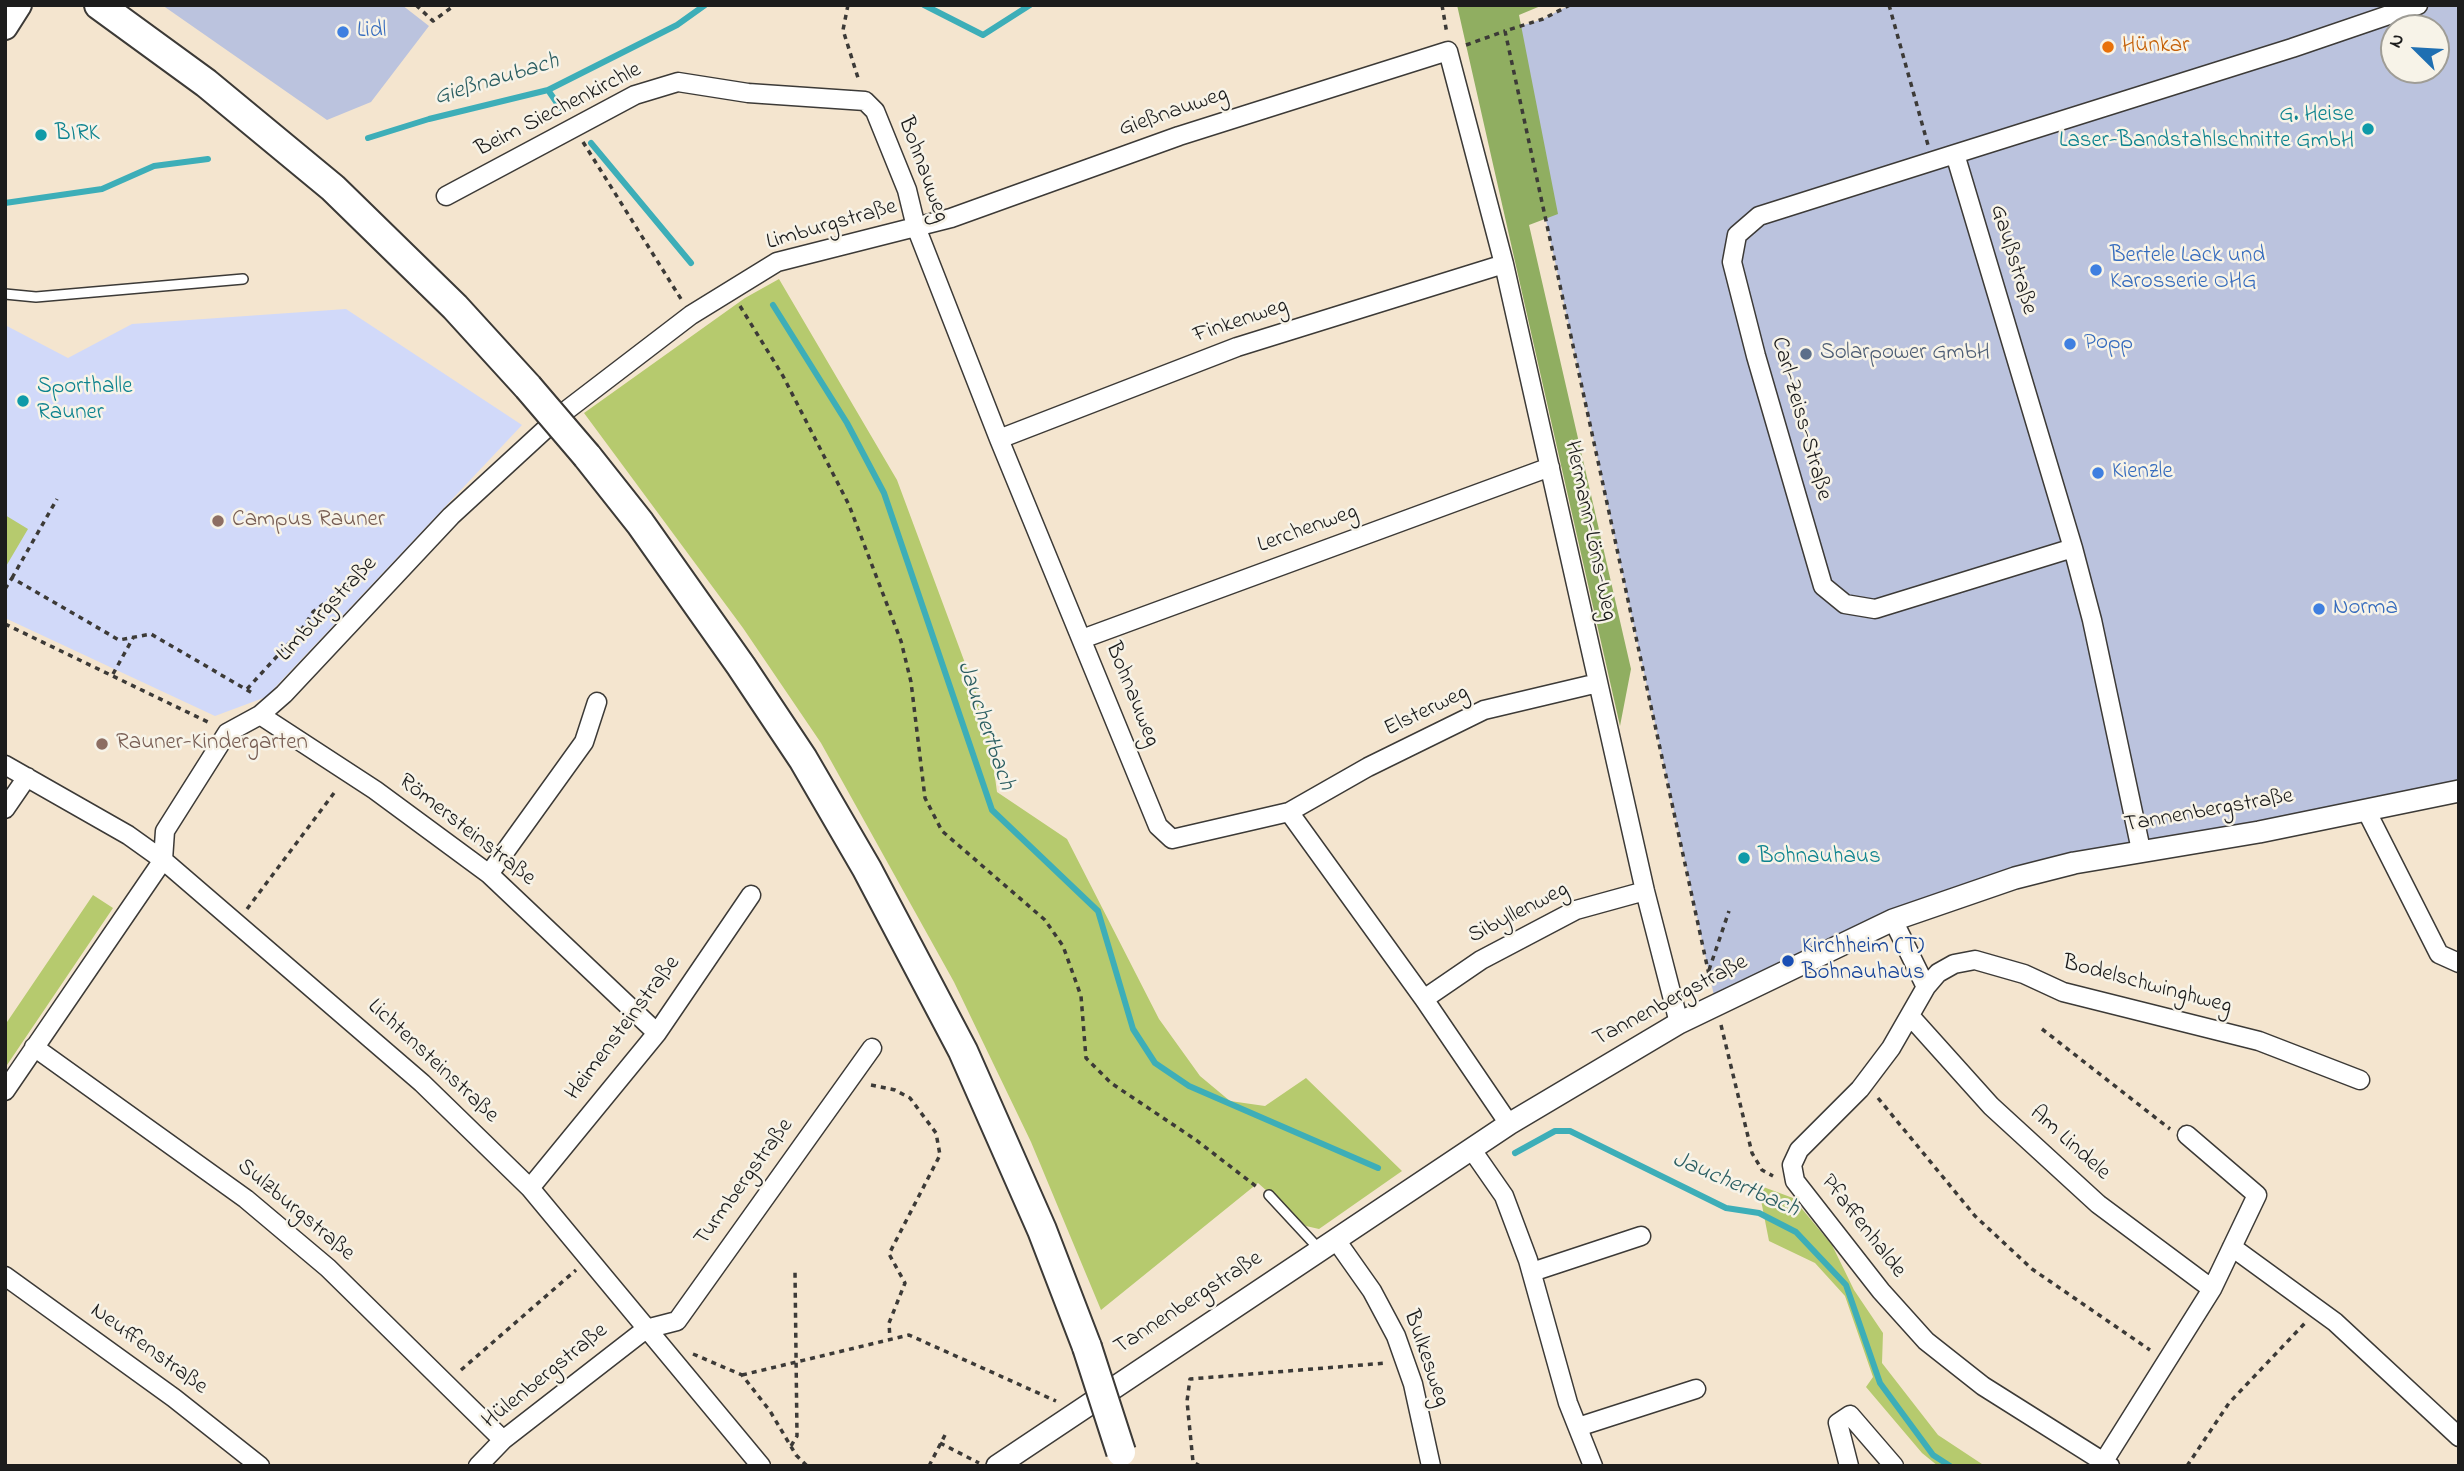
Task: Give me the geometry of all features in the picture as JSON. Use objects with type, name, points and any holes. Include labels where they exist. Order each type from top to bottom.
[{"type":"main road","points":[[5,27],[19,5]]},
{"type":"main road","points":[[99,5],[206,83],[333,188],[437,289],[528,387],[587,456],[640,523],[741,666],[803,759],[867,869],[963,1051],[1042,1230],[1087,1347],[1123,1459]]},
{"type":"street","points":[[1955,154],[2279,52],[2418,5]]},
{"type":"street","name":"Gießnauweg","points":[[916,227],[951,218],[1179,136],[1448,51]]},
{"type":"street","name":"Hermann-Löns-Weg","points":[[1448,51],[1504,264],[1645,891],[1679,1023]]},
{"type":"street","name":"Beim Siechenkirchle","points":[[446,197],[635,95],[678,82],[748,93],[864,101]]},
{"type":"street","name":"Bohnauweg","points":[[864,101],[875,111],[907,190],[916,227],[999,439],[1158,826],[1172,839],[1289,811]]},
{"type":"street","name":"Carl-Zeiss-Straße","points":[[1955,154],[1759,216],[1737,235],[1732,262],[1756,356],[1823,586],[1845,604],[1875,609],[2073,548]]},
{"type":"street","name":"Gaußstraße","points":[[1955,154],[2073,548],[2092,620],[2141,850]]},
{"type":"street","name":"Limburgstraße","points":[[5,1091],[163,860],[165,831],[228,733],[266,710],[451,516],[563,413],[691,315],[730,289],[777,262],[916,227]]},
{"type":"street","name":"Finkenweg","points":[[999,439],[1237,347],[1504,264]]},
{"type":"street","name":"Lerchenweg","points":[[1082,639],[1550,467]]},
{"type":"street","name":"Elsterweg","points":[[1289,811],[1368,767],[1484,710],[1598,683]]},
{"type":"street","points":[[489,874],[584,742],[597,702]]},
{"type":"street","name":"Römersteinstraße","points":[[266,710],[348,773],[489,874],[657,1033]]},
{"type":"street","name":"Lichtensteinstraße","points":[[5,765],[128,835],[163,860],[422,1083],[530,1188],[761,1466]]},
{"type":"street","points":[[5,809],[27,777]]},
{"type":"street","name":"Tannenbergstraße","points":[[997,1466],[1509,1124],[1679,1023],[1893,920],[2015,878],[2141,850],[2259,832],[2459,791]]},
{"type":"street","points":[[2366,810],[2439,954],[2459,963]]},
{"type":"street","points":[[1289,811],[1424,999],[1509,1124]]},
{"type":"street","name":"Sibyllenweg","points":[[1424,999],[1481,960],[1576,910],[1645,891]]},
{"type":"street","name":"Heimensteinstraße","points":[[530,1188],[657,1033],[751,895]]},
{"type":"street","points":[[1893,920],[1926,986]]},
{"type":"street","name":"Bodelschwinghweg","points":[[1926,986],[1938,973],[1954,964],[1975,960],[2024,974],[2063,992],[2259,1041],[2360,1080]]},
{"type":"street","name":"Pfaffenhalde","points":[[1926,986],[1911,1017],[1866,1082],[1799,1150],[1792,1165],[1795,1181],[1881,1291],[1926,1341],[1983,1386],[2107,1464]]},
{"type":"street","name":"Am Lindele","points":[[1911,1017],[1991,1107],[2098,1204],[2211,1289]]},
{"type":"street","name":"Sulzburgstraße","points":[[34,1047],[246,1199],[328,1268],[503,1440]]},
{"type":"street","name":"Turmbergstraße","points":[[646,1329],[677,1321],[872,1048]]},
{"type":"street","points":[[2107,1464],[2211,1289],[2257,1195],[2187,1135]]},
{"type":"street","points":[[1472,1150],[1504,1196],[1593,1466]]},
{"type":"street","points":[[1531,1272],[1641,1236]]},
{"type":"street","name":"Bulkesweg","points":[[1328,1245],[1372,1291],[1396,1336],[1413,1384],[1431,1466]]},
{"type":"street","points":[[2232,1247],[2318,1309],[2399,1378],[2459,1437]]},
{"type":"street","name":"Neuffenstraße","points":[[5,1276],[174,1398],[260,1466]]},
{"type":"street","name":"Hülenbergstraße","points":[[478,1466],[503,1440],[646,1329]]},
{"type":"street","points":[[1578,1427],[1696,1389]]},
{"type":"street","points":[[1849,1466],[1838,1423],[1850,1415],[1894,1466]]},
{"type":"lane","points":[[5,294],[36,297],[243,279]]},
{"type":"lane","points":[[1269,1195],[1328,1245]]},
{"type":"path","points":[[416,5],[433,21],[455,5]]},
{"type":"path","points":[[1442,5],[1446,27]]},
{"type":"path","points":[[1448,51],[1543,19],[1570,5]]},
{"type":"path","points":[[1889,5],[1932,160]]},
{"type":"path","points":[[848,6],[843,30],[864,101]]},
{"type":"path","points":[[1505,32],[1716,1004],[1752,1153],[1762,1170],[1795,1181]]},
{"type":"path","points":[[574,128],[691,315]]},
{"type":"path","points":[[730,289],[783,376],[849,505],[901,641],[912,682],[925,798],[942,831],[1045,920],[1063,946],[1081,996],[1086,1058],[1111,1083],[1196,1140],[1269,1195]]},
{"type":"path","points":[[5,589],[57,499]]},
{"type":"path","points":[[12,578],[119,640],[151,634],[247,690],[266,710]]},
{"type":"path","points":[[247,690],[302,629],[313,612],[350,584]]},
{"type":"path","points":[[5,624],[113,674],[228,733]]},
{"type":"path","points":[[113,674],[133,638]]},
{"type":"path","points":[[237,923],[348,773]]},
{"type":"path","points":[[1709,972],[1729,911]]},
{"type":"path","points":[[2042,1029],[2175,1133],[2187,1135]]},
{"type":"path","points":[[850,1080],[895,1090],[910,1098],[936,1133],[940,1155],[889,1254],[905,1283],[889,1323],[890,1339]]},
{"type":"path","points":[[1866,1082],[1975,1216],[2032,1269],[2166,1361]]},
{"type":"path","points":[[446,1383],[588,1259]]},
{"type":"path","points":[[791,1446],[797,1436],[794,1362],[795,1271]]},
{"type":"path","points":[[2187,1466],[2230,1403],[2318,1309]]},
{"type":"path","points":[[742,1375],[909,1335],[1064,1405]]},
{"type":"path","points":[[661,1345],[708,1358],[742,1375],[807,1466]]},
{"type":"path","points":[[1200,1466],[1193,1462],[1187,1401],[1190,1379],[1393,1363]]},
{"type":"path","points":[[929,1466],[945,1435]]},
{"type":"path","points":[[940,1443],[972,1459]]},
{"type":"shaded area","points":[[162,5],[402,5],[429,26],[371,102],[327,120]]},
{"type":"shaded area","points":[[1570,5],[2459,5],[2459,791],[2015,878],[1716,1005],[1505,31],[1543,19]]},
{"type":"shaded area","name":"Campus Rauner","points":[[346,309],[522,425],[266,697],[215,716],[5,618],[5,325],[68,358],[132,324]]},
{"type":"green space","points":[[1457,5],[1543,5],[1519,15],[1558,214],[1529,225],[1631,669],[1620,726]]},
{"type":"green space","points":[[779,279],[897,480],[988,725],[997,792],[1067,839],[1159,1019],[1200,1076],[1230,1101],[1265,1106],[1306,1078],[1402,1171],[1319,1229],[1306,1226],[1258,1183],[1101,1310],[1031,1142],[954,982],[821,743],[743,628],[584,413],[745,298]]},
{"type":"green space","points":[[5,515],[28,529],[5,568]]},
{"type":"green space","points":[[93,895],[113,908],[5,1068],[5,1025]]},
{"type":"green space","points":[[1758,1185],[1793,1198],[1832,1245],[1854,1290],[1883,1333],[1882,1363],[1938,1435],[1985,1466],[1938,1466],[1922,1453],[1866,1387],[1873,1377],[1845,1296],[1815,1263],[1769,1241]]},
{"type":"waterway","name":"Jauchertbach","points":[[368,138],[429,119],[548,90],[677,25],[705,5]]},
{"type":"waterway","name":"Gießnaubach","points":[[924,5],[983,35],[1030,5]]},
{"type":"waterway","name":"Jauchertbach","points":[[548,90],[561,109]]},
{"type":"waterway","name":"Jauchertbach","points":[[591,143],[691,263]]},
{"type":"waterway","name":"Gießnaubach","points":[[5,203],[102,189],[154,166],[208,159]]},
{"type":"waterway","name":"Jauchertbach","points":[[773,305],[847,423],[884,493],[992,810],[1098,911],[1133,1029],[1155,1063],[1189,1086],[1378,1168]]},
{"type":"waterway","name":"Jauchertbach","points":[[1515,1153],[1555,1131],[1570,1131],[1726,1208],[1759,1213],[1796,1232],[1846,1285],[1880,1383],[1933,1455],[1950,1466]]},
{"type":"place","name":"Lidl","points":[[343,32]]},
{"type":"place","name":"Hünkar","points":[[2108,47]]},
{"type":"place","name":"G. Heise Laser-Bandstahlschnitte GmbH","points":[[2368,129]]},
{"type":"place","name":"BIRK","points":[[41,135]]},
{"type":"place","name":"Bertele Lack und Karosserie OHG","points":[[2096,270]]},
{"type":"place","name":"Popp","points":[[2070,344]]},
{"type":"place","name":"Solarpower GmbH","points":[[1806,354]]},
{"type":"place","name":"Sporthalle Rauner","points":[[23,401]]},
{"type":"place","name":"Kienzle","points":[[2098,473]]},
{"type":"place","name":"Campus Rauner","points":[[218,521]]},
{"type":"place","name":"Norma","points":[[2319,609]]},
{"type":"place","name":"Rauner-Kindergarten","points":[[102,744]]},
{"type":"place","name":"Bohnauhaus","points":[[1744,858]]},
{"type":"place","name":"Kirchheim (T) Bohnauhaus","points":[[1788,961]]}]
